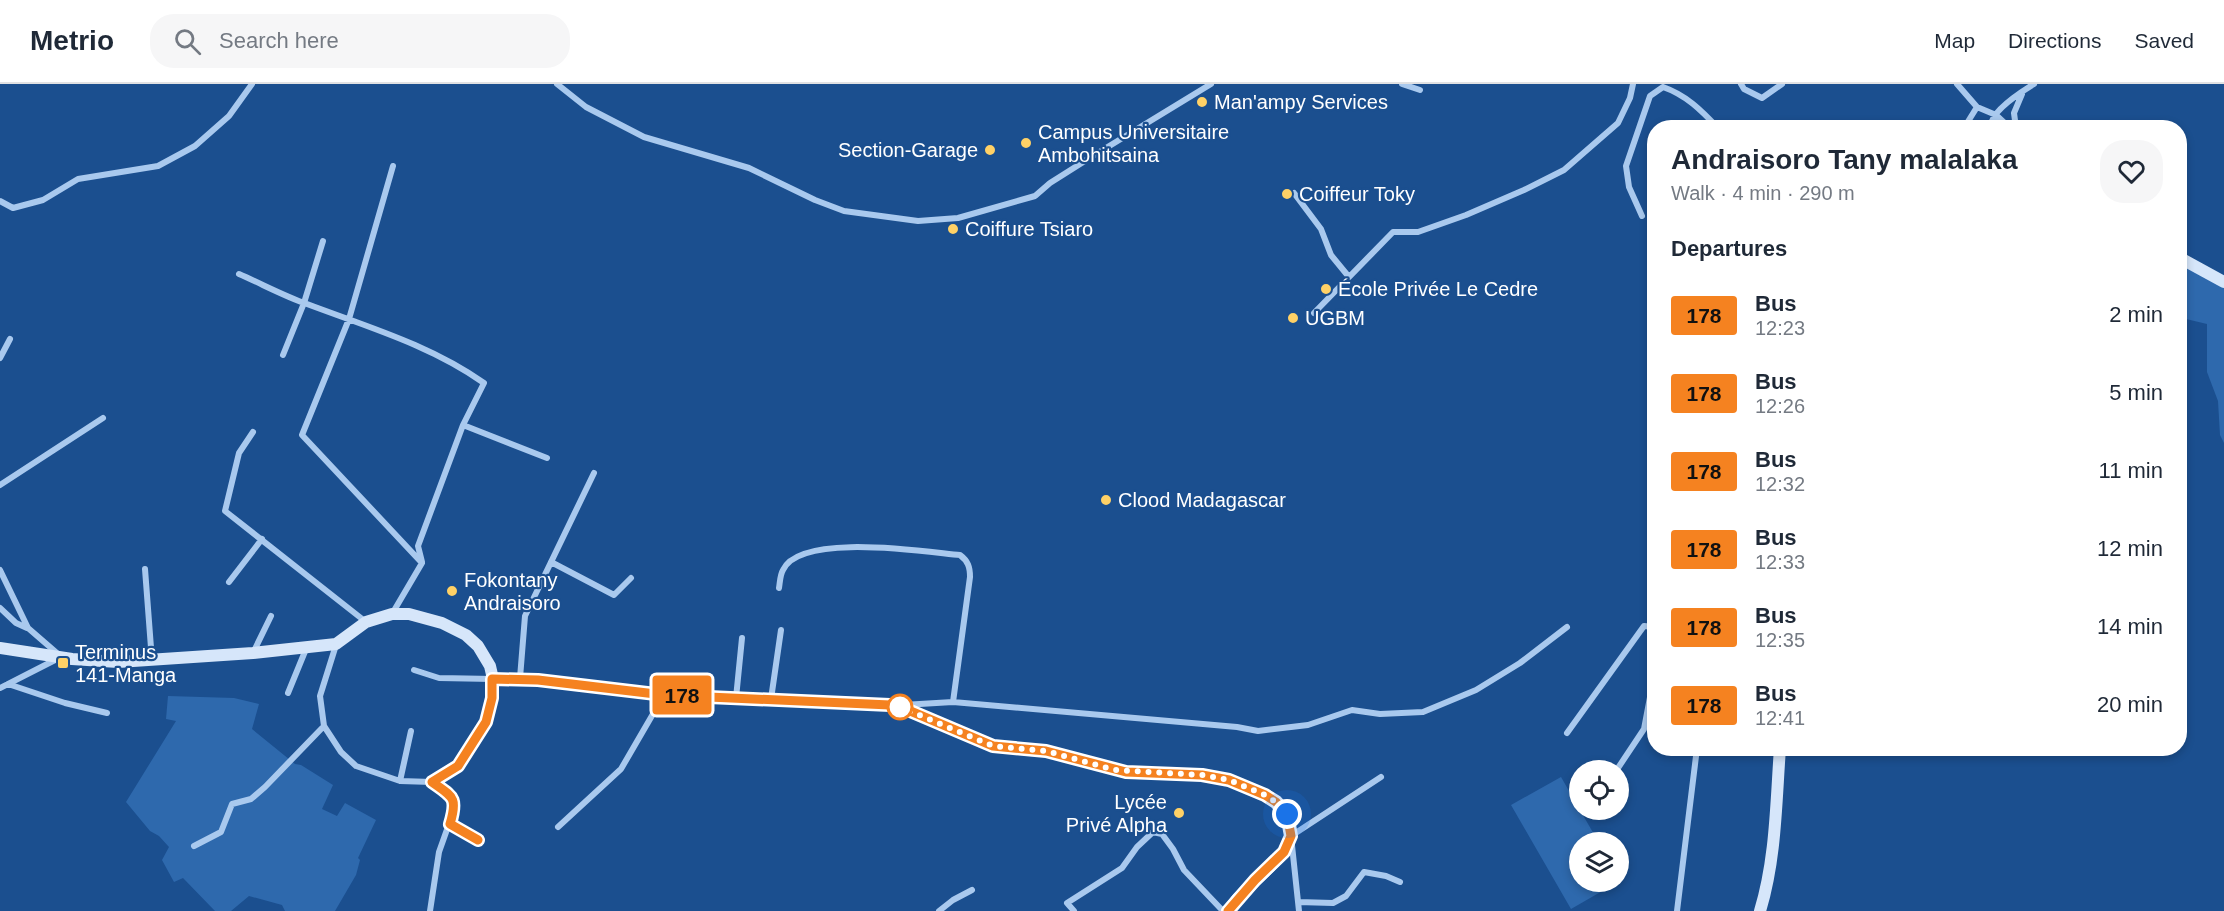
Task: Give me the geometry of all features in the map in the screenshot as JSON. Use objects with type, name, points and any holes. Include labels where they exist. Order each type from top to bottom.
[{"type":"street","points":[[0,201],[13,208],[43,200],[78,179],[158,166],[195,146],[229,116],[252,84]]},
{"type":"street","points":[[557,84],[586,107],[644,137],[749,168],[815,200],[844,211],[918,221],[958,218],[1035,196],[1050,183],[1211,84]]},
{"type":"street","points":[[1402,84],[1420,90]]},
{"type":"street","points":[[1314,314],[1393,232],[1418,232],[1466,215],[1564,170],[1618,123],[1630,99],[1633,84]]},
{"type":"street","points":[[1741,84],[1762,98],[1782,84]]},
{"type":"street","points":[[1958,84],[1977,107],[1996,115],[2001,120]]},
{"type":"street","points":[[1991,120],[2024,90],[2034,84]]},
{"type":"street","points":[[1642,216],[1629,187],[1626,166],[1650,96],[1663,87],[1676,92],[1692,102],[1710,120]]},
{"type":"street","points":[[2015,120],[2014,113],[2024,90]]},
{"type":"street","points":[[1969,120],[1977,107]]},
{"type":"street","points":[[393,166],[349,319],[303,435],[422,563]]},
{"type":"street","points":[[1294,193],[1320,229],[1331,255],[1349,277]]},
{"type":"street","points":[[283,355],[304,303],[323,241]]},
{"type":"street","points":[[2187,262],[2224,282]]},
{"type":"street","points":[[239,274],[304,303],[410,342],[468,372],[484,383],[463,425],[418,546],[422,563],[392,614]]},
{"type":"street","points":[[0,358],[10,339]]},
{"type":"street","points":[[0,485],[103,418]]},
{"type":"street","points":[[463,425],[547,458]]},
{"type":"street","points":[[253,432],[239,453],[225,511],[366,622]]},
{"type":"street","points":[[520,678],[525,616],[594,473]]},
{"type":"street","points":[[229,582],[262,539]]},
{"type":"street","points":[[779,588],[783,569],[795,558],[806,553],[852,546],[960,555],[969,564],[970,576],[953,702]]},
{"type":"street","points":[[551,562],[615,595],[631,578]]},
{"type":"street","points":[[145,569],[152,661]]},
{"type":"street","points":[[0,570],[28,628]]},
{"type":"street","points":[[0,608],[16,623],[28,628],[62,657]]},
{"type":"street","points":[[0,648],[118,662],[152,661],[306,649],[336,644],[366,622],[392,614],[423,617],[442,623],[466,635],[478,646],[490,666],[492,698],[486,722],[458,766],[432,782],[400,782],[356,766],[341,752],[324,726],[320,696],[336,644]]},
{"type":"street","points":[[253,653],[271,616]]},
{"type":"street","points":[[1567,733],[1644,626],[1647,626]]},
{"type":"street","points":[[414,670],[439,678],[520,678],[604,686],[664,695],[890,705],[953,702],[1257,730],[1308,725],[1352,710],[1380,714],[1423,712],[1476,690],[1520,663],[1567,627]]},
{"type":"street","points":[[771,700],[781,630]]},
{"type":"street","points":[[736,699],[742,638]]},
{"type":"street","points":[[288,693],[306,649]]},
{"type":"street","points":[[0,688],[62,657]]},
{"type":"street","points":[[8,684],[64,703],[107,713]]},
{"type":"street","points":[[558,826],[621,769],[664,695]]},
{"type":"street","points":[[890,705],[908,710],[993,746],[1046,751],[1115,770],[1202,775],[1229,780],[1253,789],[1276,802],[1287,814],[1299,911]]},
{"type":"street","points":[[1623,760],[1644,729],[1647,713]]},
{"type":"street","points":[[194,846],[221,832],[231,804],[251,798],[265,787],[324,726]]},
{"type":"street","points":[[400,782],[411,731]]},
{"type":"street","points":[[1677,911],[1696,756]]},
{"type":"street","points":[[1760,911],[1766,893],[1772,848],[1779,756]]},
{"type":"street","points":[[1074,911],[1067,903],[1122,868],[1137,847],[1153,831],[1162,834],[1184,870],[1225,911],[1284,852],[1291,836],[1382,777]]},
{"type":"street","points":[[430,911],[439,852],[455,807],[453,798],[432,782]]},
{"type":"street","points":[[1298,902],[1333,903],[1346,896],[1364,872],[1386,876],[1400,882]]},
{"type":"street","points":[[939,911],[972,890]]},
{"type":"shaded area","points":[[2187,266],[2224,288],[2224,443],[2220,435],[2218,401],[2207,372],[2207,324],[2187,319]]},
{"type":"shaded area","points":[[168,696],[234,698],[259,704],[252,729],[295,764],[301,765],[333,785],[322,809],[337,816],[345,803],[376,820],[358,858],[360,860],[356,875],[335,911],[285,911],[282,905],[249,896],[231,911],[215,911],[183,878],[174,882],[162,860],[169,847],[159,836],[150,831],[126,802],[176,721],[166,719]]},
{"type":"shaded area","points":[[1561,777],[1569,791],[1569,820],[1586,820],[1593,832],[1569,832],[1569,892],[1601,892],[1571,909],[1511,805]]},
{"type":"bus line","name":"178","points":[[478,840],[450,824],[455,807],[453,798],[432,782],[458,766],[486,722],[492,698],[492,679],[520,678],[604,686],[664,695],[890,705],[908,710],[993,746],[1046,751],[1126,772],[1202,775],[1229,780],[1265,795],[1276,802],[1287,814],[1291,836],[1284,852],[1228,911]]},
{"type":"place","name":"Man'ampy Services","points":[[1202,102]]},
{"type":"place","name":"Campus Universitaire Ambohitsaina","points":[[1026,143]]},
{"type":"place","name":"Section-Garage","points":[[990,150]]},
{"type":"place","name":"Coiffeur Toky","points":[[1287,194]]},
{"type":"place","name":"Coiffure Tsiaro","points":[[953,229]]},
{"type":"place","name":"École Privée Le Cedre","points":[[1326,289]]},
{"type":"place","name":"UGBM","points":[[1293,318]]},
{"type":"place","name":"Clood Madagascar","points":[[1106,500]]},
{"type":"place","name":"Fokontany Andraisoro","points":[[452,591]]},
{"type":"place","name":"Terminus 141-Manga","points":[[63,663]]},
{"type":"place","name":"Lycée Privé Alpha","points":[[1179,813]]},
{"type":"route","points":[[900,707],[993,746],[1046,751],[1126,772],[1202,775],[1229,780],[1265,795],[1276,802],[1287,814]]}]
